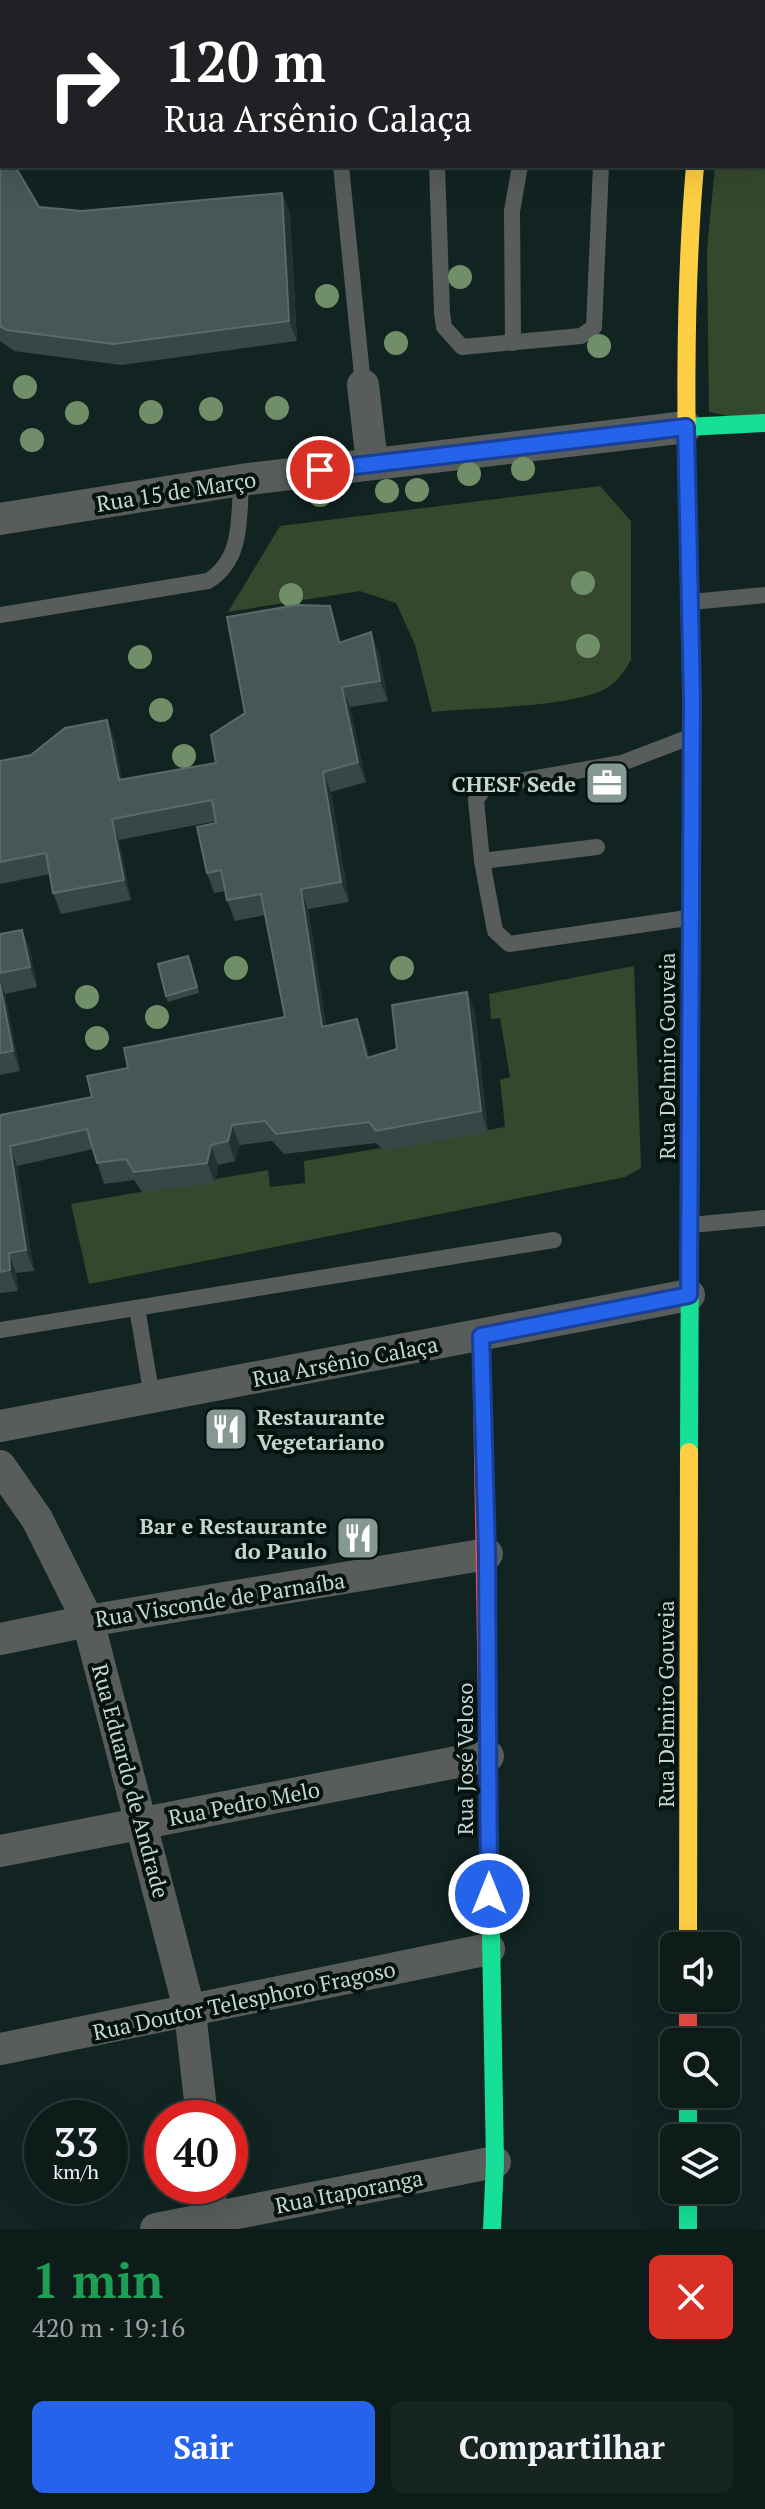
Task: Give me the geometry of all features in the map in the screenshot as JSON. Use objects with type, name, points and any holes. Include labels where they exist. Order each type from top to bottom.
[{"type":"street","name":"Rua Delmiro Gouveia","points":[[688,1932],[692,736],[686,427],[687,240],[695,168]]},
{"type":"street","points":[[363,385],[372,463]]},
{"type":"street","points":[[686,427],[765,423]]},
{"type":"street","name":"Rua 15 de Março","points":[[0,519],[241,480],[686,427]]},
{"type":"street","name":"Rua Arsênio Calaça","points":[[0,1426],[689,1295]]},
{"type":"street","name":"Rua José Veloso","points":[[481,1336],[495,2162],[492,2229]]},
{"type":"street","name":"Rua Eduardo de Andrade","points":[[0,1466],[37,1519],[88,1621],[143,1822],[190,2012],[200,2100]]},
{"type":"street","name":"Rua Visconde de Parnaíba","points":[[0,1639],[88,1621],[487,1554]]},
{"type":"street","name":"Rua Pedro Melo","points":[[0,1851],[488,1756]]},
{"type":"street","name":"Rua Doutor Telesphoro Fragoso","points":[[0,2049],[489,1949]]},
{"type":"street","name":"Rua Itaporanga","points":[[156,2229],[212,2223],[495,2162]]},
{"type":"street","points":[[688,2204],[688,2229]]},
{"type":"lane","points":[[341,168],[363,385]]},
{"type":"lane","points":[[437,168],[444,327],[462,347],[581,336],[594,327],[601,168]]},
{"type":"lane","points":[[513,343],[512,211],[520,168]]},
{"type":"lane","points":[[0,615],[208,581],[230,562],[237,538],[241,480]]},
{"type":"lane","points":[[688,602],[765,595]]},
{"type":"lane","points":[[691,917],[509,944],[495,931],[482,861],[476,800],[485,787],[622,763],[692,736]]},
{"type":"lane","points":[[482,861],[597,847]]},
{"type":"lane","points":[[689,1225],[765,1218]]},
{"type":"lane","points":[[0,1338],[8,1328],[554,1240]]},
{"type":"lane","points":[[137,1308],[152,1397]]},
{"type":"green space","points":[[715,168],[765,168],[765,424],[709,412],[707,250]]},
{"type":"green space","points":[[600,486],[631,521],[631,660],[611,685],[584,697],[542,704],[432,712],[415,645],[396,603],[360,591],[228,612],[280,526]]},
{"type":"green space","points":[[634,966],[641,1168],[625,1177],[89,1284],[71,1204],[268,1170],[270,1187],[305,1183],[304,1161],[505,1127],[500,1080],[510,1077],[500,1018],[491,1019],[489,994]]},
{"type":"building","points":[[0,168],[16,168],[39,207],[82,211],[282,193],[289,321],[113,344],[7,330],[0,326]]},
{"type":"building","points":[[297,605],[330,606],[339,643],[371,632],[380,681],[342,687],[358,762],[323,772],[341,882],[301,889],[322,1027],[357,1019],[367,1058],[397,1049],[392,1005],[467,992],[481,1111],[376,1131],[369,1122],[276,1134],[265,1121],[232,1125],[228,1141],[211,1145],[207,1163],[134,1172],[126,1159],[97,1163],[87,1129],[10,1146],[26,1250],[9,1253],[10,1270],[0,1272],[0,1115],[92,1097],[87,1076],[128,1068],[124,1048],[285,1017],[261,894],[227,900],[221,870],[207,873],[197,827],[216,823],[212,800],[112,819],[124,880],[53,893],[46,853],[0,862],[0,761],[31,755],[65,728],[107,720],[119,780],[216,763],[211,735],[245,713],[227,617]]},
{"type":"building","points":[[22,930],[30,967],[0,973],[0,934]]},
{"type":"building","points":[[188,956],[197,987],[166,996],[158,964]]},
{"type":"building","points":[[0,984],[13,1051],[0,1053]]},
{"type":"traffic: fast","points":[[686,427],[765,423]]},
{"type":"traffic: fast","points":[[689,1452],[692,789]]},
{"type":"traffic: fast","points":[[487,1708],[495,2162],[492,2229]]},
{"type":"traffic: fast","points":[[688,2108],[688,2124]]},
{"type":"traffic: fast","points":[[688,2204],[688,2229]]},
{"type":"traffic: slow","points":[[692,789],[686,399],[695,168]]},
{"type":"traffic: slow","points":[[688,1932],[689,1452]]},
{"type":"traffic: jam","points":[[481,1336],[487,1708]]},
{"type":"traffic: jam","points":[[688,2012],[688,2028]]},
{"type":"place","name":"CHESF Sede","points":[[607,783]]},
{"type":"place","name":"Restaurante Vegetariano","points":[[226,1429]]},
{"type":"place","name":"Bar e Restaurante do Paulo","points":[[358,1538]]},
{"type":"route","points":[[320,470],[686,427],[692,698],[689,1295],[481,1336],[487,1554],[489,1894]]}]
